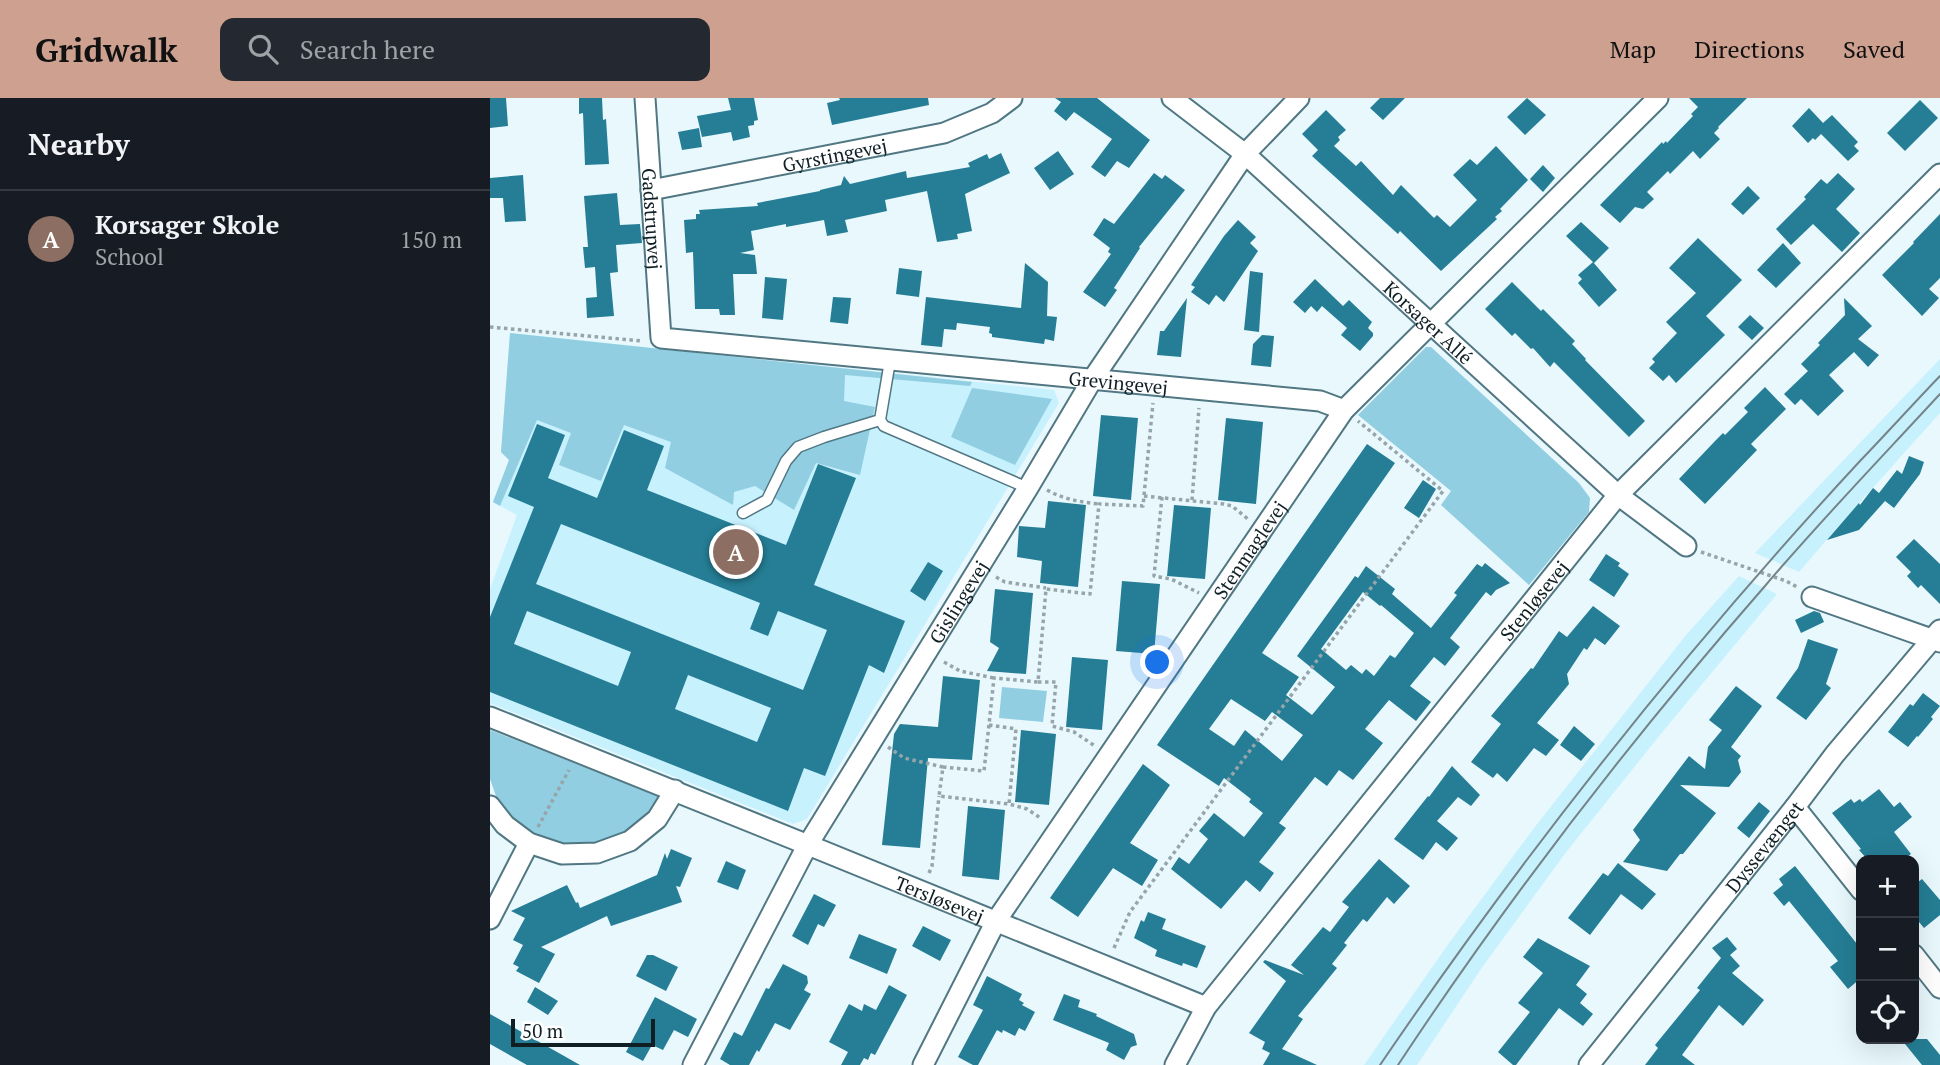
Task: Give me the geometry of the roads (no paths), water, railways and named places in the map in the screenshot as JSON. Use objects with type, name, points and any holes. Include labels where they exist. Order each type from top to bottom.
[{"type":"street","name":"Gadstrupvej","points":[[645,98],[661,338]]},
{"type":"street","name":"Gyrstingevej","points":[[651,190],[944,133],[992,113],[1012,98]]},
{"type":"street","name":"Korsager Allé","points":[[1172,98],[1245,154],[1618,495],[1686,546]]},
{"type":"street","name":"Gislingevej","points":[[693,1065],[807,846],[1092,380],[1245,154],[1299,98]]},
{"type":"street","name":"Stenmaglevej","points":[[923,1065],[996,921],[1344,410],[1658,98]]},
{"type":"street","name":"Stenløsevej","points":[[1175,1065],[1206,1007],[1618,495],[1940,174]]},
{"type":"street","name":"Grevingevej","points":[[661,338],[1320,401],[1344,410]]},
{"type":"street","points":[[1812,597],[1937,637]]},
{"type":"street","name":"Dyssevænget","points":[[1589,1065],[1835,754],[1937,637]]},
{"type":"street","name":"Tersløsevej","points":[[490,718],[675,790],[1206,1007]]},
{"type":"street","points":[[490,806],[505,825],[529,843],[562,853],[597,853],[630,841],[657,820],[675,790]]},
{"type":"street","points":[[1795,807],[1856,884]]},
{"type":"street","points":[[490,919],[529,843]]},
{"type":"street","points":[[1919,962],[1940,988]]},
{"type":"lane","points":[[890,360],[880,420],[884,426],[1030,485]]},
{"type":"lane","points":[[743,513],[767,500],[786,461],[798,447],[880,420]]},
{"type":"tram line","points":[[1380,1065],[1549,830],[1669,679],[1795,532],[1940,376]]},
{"type":"tram line","points":[[1398,1065],[1528,879],[1620,760],[1786,561],[1940,394]]},
{"type":"place","name":"Korsager Skole","points":[[736,552]]}]
